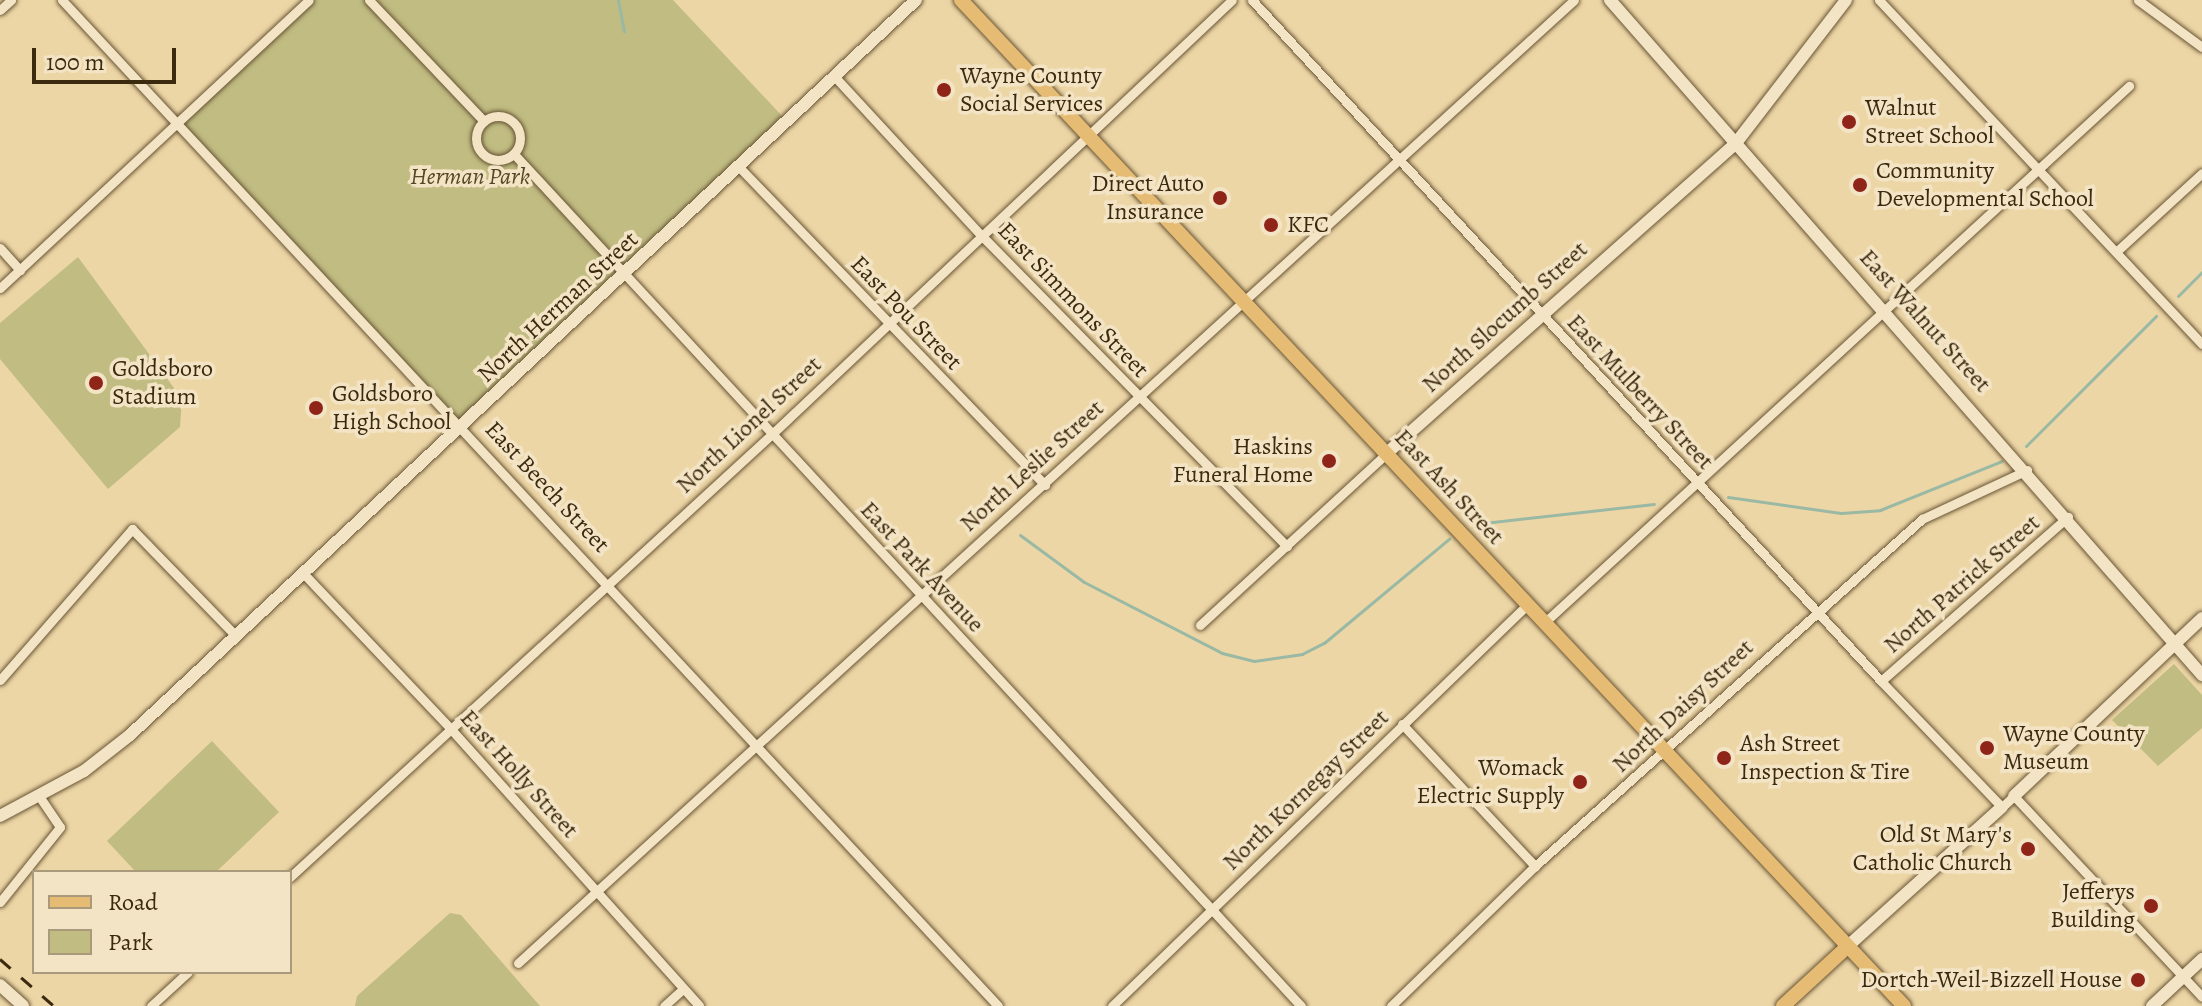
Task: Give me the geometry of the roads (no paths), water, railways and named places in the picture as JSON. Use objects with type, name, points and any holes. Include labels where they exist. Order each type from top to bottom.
[{"type":"main road","name":"East Ash Street","points":[[961,0],[1248,302],[1904,1006]]},
{"type":"main road","points":[[1783,1006],[1848,946]]},
{"type":"street","points":[[0,10],[11,0]]},
{"type":"street","name":"East Beech Street","points":[[62,0],[759,743],[998,1006]]},
{"type":"street","points":[[0,288],[309,0]]},
{"type":"street","points":[[369,0],[484,121]]},
{"type":"street","name":"North Herman Street","points":[[0,816],[40,797],[130,735],[740,168],[916,0]]},
{"type":"street","name":"North Lionel Street","points":[[292,875],[772,434],[886,322],[1232,0]]},
{"type":"street","name":"East Mulberry Street","points":[[1252,0],[1696,483],[2002,807]]},
{"type":"street","name":"North Leslie Street","points":[[518,963],[920,595],[1045,485],[1138,396],[1248,302],[1396,159],[1574,0]]},
{"type":"street","name":"East Walnut Street","points":[[1610,0],[2027,470],[2166,629],[2174,645],[2202,675]]},
{"type":"street","name":"North Slocumb Street","points":[[1200,625],[1540,313],[1736,143],[1846,0]]},
{"type":"street","points":[[1879,0],[2202,344]]},
{"type":"street","points":[[2138,0],[2202,47]]},
{"type":"street","name":"East Simmons Street","points":[[835,77],[980,234],[1287,546]]},
{"type":"street","points":[[1545,622],[2129,86]]},
{"type":"street","points":[[499,116],[515,124],[520,141],[514,154],[497,160],[481,152],[476,135],[484,121],[499,116]]},
{"type":"street","name":"East Park Avenue","points":[[514,154],[1301,1006]]},
{"type":"street","name":"East Pou Street","points":[[740,168],[1045,485]]},
{"type":"street","points":[[2117,251],[2202,173]]},
{"type":"street","points":[[0,248],[20,270]]},
{"type":"street","name":"North Daisy Street","points":[[1391,1006],[1535,866],[1922,519],[2027,470]]},
{"type":"street","name":"North Patrick Street","points":[[1881,681],[2068,517]]},
{"type":"street","points":[[0,680],[132,529],[236,636]]},
{"type":"street","name":"East Holly Street","points":[[303,573],[450,728],[699,1006]]},
{"type":"street","name":"North Kornegay Street","points":[[1112,1006],[1528,604]]},
{"type":"street","points":[[1848,946],[2014,796],[2202,618]]},
{"type":"street","points":[[1402,724],[1535,866]]},
{"type":"street","points":[[2014,796],[2202,997]]},
{"type":"street","points":[[0,902],[60,827],[40,797]]},
{"type":"street","points":[[2152,1006],[2202,959]]},
{"type":"street","points":[[151,1006],[186,974]]},
{"type":"street","points":[[0,985],[23,1006]]},
{"type":"street","points":[[664,1006],[683,989]]},
{"type":"waterway","points":[[618,0],[624,31]]},
{"type":"waterway","points":[[2178,296],[2202,272]]},
{"type":"waterway","points":[[2026,446],[2156,316]]},
{"type":"waterway","points":[[1728,497],[1841,513],[1880,510],[2002,461]]},
{"type":"waterway","points":[[1475,524],[1654,504]]},
{"type":"waterway","points":[[1020,535],[1084,582],[1222,653],[1254,661],[1302,654],[1324,643],[1449,539]]},
{"type":"railway","points":[[0,959],[54,1006]]},
{"type":"place","name":"Wayne County Social Services","points":[[944,90]]},
{"type":"place","name":"Walnut Street School","points":[[1849,122]]},
{"type":"place","name":"Community Developmental School","points":[[1860,185]]},
{"type":"place","name":"Direct Auto Insurance","points":[[1220,198]]},
{"type":"place","name":"KFC","points":[[1271,225]]},
{"type":"place","name":"Goldsboro Stadium","points":[[96,383]]},
{"type":"place","name":"Goldsboro High School","points":[[316,408]]},
{"type":"place","name":"Haskins Funeral Home","points":[[1329,461]]},
{"type":"place","name":"Wayne County Museum","points":[[1987,748]]},
{"type":"place","name":"Ash Street Inspection & Tire","points":[[1724,758]]},
{"type":"place","name":"Womack Electric Supply","points":[[1580,782]]},
{"type":"place","name":"Old St Mary's Catholic Church","points":[[2028,849]]},
{"type":"place","name":"Jefferys Building","points":[[2151,906]]},
{"type":"place","name":"Dortch-Weil-Bizzell House","points":[[2138,980]]},
{"type":"park label","name":"Herman Park","points":[[470,177]]}]
